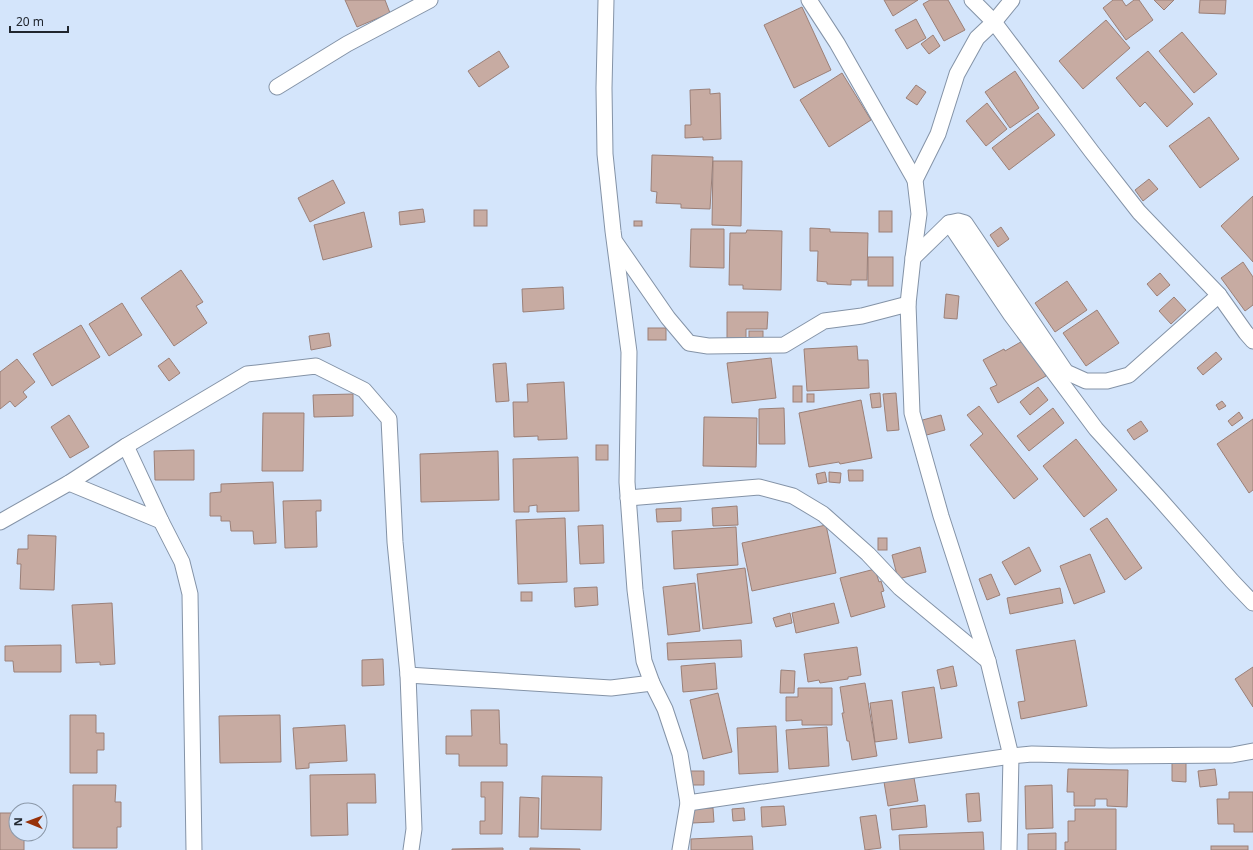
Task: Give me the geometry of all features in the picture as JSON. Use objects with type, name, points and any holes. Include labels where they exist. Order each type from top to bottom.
[{"type":"street","points":[[277,87],[348,44],[430,0]]},
{"type":"street","points":[[606,0],[604,88],[605,154],[614,241],[629,352],[627,482],[635,590],[644,661],[652,683],[665,709],[680,754],[688,803],[680,850]]},
{"type":"street","points":[[809,0],[837,43],[915,180],[920,214],[908,304],[912,413],[941,516],[988,660],[1011,756],[1009,850]]},
{"type":"street","points":[[972,0],[994,22],[1139,212],[1219,295],[1253,341]]},
{"type":"street","points":[[915,180],[938,134],[957,74],[977,38],[994,22],[1012,0]]},
{"type":"street","points":[[913,258],[949,223],[958,221],[965,223],[1066,372],[1086,381],[1107,381],[1129,376],[1219,295]]},
{"type":"street","points":[[949,223],[1011,315],[1096,429],[1253,603]]},
{"type":"street","points":[[614,241],[668,318],[690,343],[708,346],[784,345],[824,321],[862,316],[908,304]]},
{"type":"street","points":[[0,522],[69,483],[126,446],[247,374],[316,366],[364,390],[389,419],[396,542],[408,675],[414,829],[411,850]]},
{"type":"street","points":[[126,446],[182,562],[190,594],[194,850]]},
{"type":"street","points":[[69,483],[161,521]]},
{"type":"street","points":[[628,498],[759,487],[794,496],[823,514],[868,554],[900,588],[988,660]]},
{"type":"street","points":[[408,675],[611,688],[652,683]]},
{"type":"street","points":[[688,803],[1032,754],[1110,756],[1232,755],[1253,751]]},
{"type":"building","points":[[345,0],[385,0],[390,13],[357,27]]},
{"type":"building","points":[[884,0],[918,0],[893,16]]},
{"type":"building","points":[[930,0],[948,0],[965,30],[944,41],[923,4]]},
{"type":"building","points":[[1113,0],[1122,0],[1126,6],[1134,0],[1139,0],[1153,20],[1126,40],[1103,8]]},
{"type":"building","points":[[1154,0],[1174,0],[1164,10]]},
{"type":"building","points":[[1200,0],[1226,0],[1225,14],[1199,13]]},
{"type":"building","points":[[802,7],[831,70],[794,88],[764,25]]},
{"type":"building","points":[[916,19],[926,38],[907,49],[895,30]]},
{"type":"building","points":[[1106,20],[1130,48],[1083,89],[1059,61]]},
{"type":"building","points":[[1182,32],[1217,74],[1194,93],[1159,51]]},
{"type":"building","points":[[933,35],[940,46],[929,54],[921,44]]},
{"type":"building","points":[[499,51],[509,67],[479,87],[468,71]]},
{"type":"building","points":[[1148,51],[1193,104],[1167,127],[1145,102],[1140,107],[1116,78]]},
{"type":"building","points":[[1015,71],[1039,108],[1010,128],[985,92]]},
{"type":"building","points":[[842,73],[871,120],[829,147],[800,100]]},
{"type":"building","points":[[916,85],[926,92],[917,105],[906,98]]},
{"type":"building","points":[[710,89],[710,94],[720,93],[721,139],[703,140],[703,137],[685,138],[685,125],[691,125],[690,90]]},
{"type":"building","points":[[987,103],[1007,129],[986,146],[966,121]]},
{"type":"building","points":[[1038,113],[1055,135],[1009,170],[992,148]]},
{"type":"building","points":[[1209,117],[1239,159],[1200,188],[1169,146]]},
{"type":"building","points":[[652,155],[713,157],[710,209],[681,208],[681,204],[656,203],[657,192],[651,191]]},
{"type":"building","points":[[713,161],[742,161],[741,226],[712,225]]},
{"type":"building","points":[[1149,179],[1158,189],[1143,201],[1135,190]]},
{"type":"building","points":[[333,180],[345,203],[310,222],[298,198]]},
{"type":"building","points":[[1253,196],[1253,262],[1221,226]]},
{"type":"building","points":[[423,209],[425,222],[400,225],[399,212]]},
{"type":"building","points":[[474,210],[487,210],[487,226],[474,226]]},
{"type":"building","points":[[879,211],[892,211],[892,232],[879,232]]},
{"type":"building","points":[[364,212],[372,247],[323,260],[314,225]]},
{"type":"building","points":[[634,221],[642,221],[642,226],[634,226]]},
{"type":"building","points":[[1001,227],[1009,239],[998,247],[990,235]]},
{"type":"building","points":[[810,228],[830,229],[830,232],[868,233],[867,280],[851,280],[851,285],[827,284],[827,282],[817,281],[818,251],[810,251]]},
{"type":"building","points":[[691,229],[724,229],[724,268],[690,267]]},
{"type":"building","points":[[747,230],[782,231],[781,290],[743,289],[743,285],[729,285],[730,233],[746,233]]},
{"type":"building","points":[[868,257],[893,257],[893,286],[868,286]]},
{"type":"building","points":[[1243,262],[1253,277],[1253,305],[1245,311],[1221,278]]},
{"type":"building","points":[[181,270],[203,302],[196,306],[207,323],[174,346],[141,298]]},
{"type":"building","points":[[1160,273],[1170,285],[1157,296],[1147,284]]},
{"type":"building","points":[[1067,281],[1087,310],[1055,332],[1035,303]]},
{"type":"building","points":[[563,287],[564,309],[523,312],[522,289]]},
{"type":"building","points":[[946,294],[959,296],[957,319],[944,318]]},
{"type":"building","points":[[1174,297],[1186,310],[1171,324],[1159,311]]},
{"type":"building","points":[[122,303],[142,335],[109,356],[89,324]]},
{"type":"building","points":[[1097,310],[1119,343],[1086,366],[1063,333]]},
{"type":"building","points":[[727,312],[768,312],[767,329],[746,329],[746,338],[727,338]]},
{"type":"building","points":[[81,325],[100,357],[52,386],[33,354]]},
{"type":"building","points":[[648,328],[666,328],[666,340],[648,340]]},
{"type":"building","points":[[749,331],[763,331],[763,341],[749,341]]},
{"type":"building","points":[[329,333],[331,346],[311,350],[309,336]]},
{"type":"building","points":[[1026,339],[1046,376],[998,403],[990,388],[997,385],[983,360],[1004,349],[1005,351]]},
{"type":"building","points":[[857,346],[858,360],[868,360],[869,388],[807,391],[804,349]]},
{"type":"building","points":[[1216,352],[1222,359],[1203,375],[1197,368]]},
{"type":"building","points":[[169,358],[180,373],[169,381],[158,366]]},
{"type":"building","points":[[771,358],[776,398],[732,403],[727,363]]},
{"type":"building","points":[[17,359],[35,382],[23,392],[27,397],[15,407],[10,401],[0,409],[0,372]]},
{"type":"building","points":[[506,363],[509,401],[496,402],[493,364]]},
{"type":"building","points":[[564,382],[567,439],[538,440],[538,436],[514,437],[513,402],[528,402],[527,384]]},
{"type":"building","points":[[793,386],[802,386],[802,402],[793,402]]},
{"type":"building","points":[[1038,387],[1048,400],[1030,415],[1020,402]]},
{"type":"building","points":[[880,393],[881,407],[872,408],[870,394]]},
{"type":"building","points":[[896,393],[899,430],[887,431],[883,394]]},
{"type":"building","points":[[353,394],[353,416],[314,417],[313,395]]},
{"type":"building","points":[[807,394],[814,394],[814,402],[807,402]]},
{"type":"building","points":[[861,400],[872,458],[840,464],[839,462],[809,467],[799,413]]},
{"type":"building","points":[[1222,401],[1226,406],[1219,410],[1216,405]]},
{"type":"building","points":[[979,406],[1038,479],[1014,499],[970,445],[983,434],[967,415]]},
{"type":"building","points":[[784,408],[785,444],[759,444],[759,409]]},
{"type":"building","points":[[1053,408],[1064,423],[1029,451],[1017,436]]},
{"type":"building","points":[[1239,412],[1243,418],[1232,426],[1228,421]]},
{"type":"building","points":[[263,413],[304,413],[303,471],[262,471]]},
{"type":"building","points":[[69,415],[89,447],[70,458],[51,427]]},
{"type":"building","points":[[941,415],[945,430],[923,436],[919,421]]},
{"type":"building","points":[[704,417],[757,418],[756,467],[703,466]]},
{"type":"building","points":[[1253,419],[1253,490],[1249,493],[1217,444]]},
{"type":"building","points":[[1141,421],[1148,431],[1134,440],[1127,430]]},
{"type":"building","points":[[1076,439],[1117,490],[1084,517],[1043,466]]},
{"type":"building","points":[[596,445],[608,445],[608,460],[596,460]]},
{"type":"building","points":[[194,450],[194,480],[155,480],[154,451]]},
{"type":"building","points":[[498,451],[499,500],[421,502],[420,454]]},
{"type":"building","points":[[578,457],[579,511],[537,512],[537,505],[529,506],[529,512],[514,512],[513,459]]},
{"type":"building","points":[[848,470],[863,470],[863,481],[849,481]]},
{"type":"building","points":[[825,472],[827,482],[818,484],[816,474]]},
{"type":"building","points":[[829,472],[841,473],[840,483],[829,482]]},
{"type":"building","points":[[273,482],[276,543],[254,544],[253,531],[231,531],[230,521],[221,521],[221,516],[210,516],[210,493],[221,492],[221,484]]},
{"type":"building","points":[[321,500],[321,511],[316,511],[317,547],[285,548],[283,501]]},
{"type":"building","points":[[737,506],[738,525],[713,526],[712,508]]},
{"type":"building","points":[[681,508],[681,521],[657,522],[656,509]]},
{"type":"building","points":[[565,518],[567,582],[518,584],[516,520]]},
{"type":"building","points":[[1107,518],[1142,568],[1125,580],[1090,529]]},
{"type":"building","points":[[603,525],[604,563],[580,564],[578,526]]},
{"type":"building","points":[[826,525],[836,573],[752,591],[742,543]]},
{"type":"building","points":[[736,527],[738,565],[674,569],[672,531]]},
{"type":"building","points":[[28,535],[56,536],[54,590],[20,589],[21,564],[17,564],[18,549],[28,549]]},
{"type":"building","points":[[878,538],[887,538],[887,550],[878,550]]},
{"type":"building","points":[[920,547],[926,572],[898,579],[892,555]]},
{"type":"building","points":[[1029,547],[1041,571],[1015,585],[1002,562]]},
{"type":"building","points":[[1090,554],[1105,592],[1074,604],[1060,566]]},
{"type":"building","points":[[745,568],[752,623],[703,629],[697,574]]},
{"type":"building","points":[[875,569],[879,582],[881,581],[884,591],[881,592],[885,607],[851,617],[840,578]]},
{"type":"building","points":[[991,574],[1000,595],[987,600],[979,579]]},
{"type":"building","points":[[695,583],[700,631],[668,635],[663,587]]},
{"type":"building","points":[[597,587],[598,605],[575,607],[574,588]]},
{"type":"building","points":[[1060,588],[1063,603],[1010,614],[1007,598]]},
{"type":"building","points":[[521,592],[532,592],[532,601],[521,601]]},
{"type":"building","points":[[112,603],[115,664],[100,665],[100,662],[76,663],[72,605]]},
{"type":"building","points":[[834,603],[839,623],[796,633],[792,613]]},
{"type":"building","points":[[790,613],[792,623],[776,627],[773,618]]},
{"type":"building","points":[[741,640],[742,657],[668,660],[667,643]]},
{"type":"building","points":[[1075,640],[1087,706],[1021,719],[1018,702],[1025,701],[1016,650]]},
{"type":"building","points":[[61,645],[61,672],[14,672],[13,661],[5,661],[5,646]]},
{"type":"building","points":[[857,647],[861,675],[848,677],[848,679],[820,683],[819,680],[808,682],[804,654]]},
{"type":"building","points":[[383,659],[384,685],[362,686],[362,660]]},
{"type":"building","points":[[715,663],[717,689],[683,692],[681,666]]},
{"type":"building","points":[[953,666],[957,686],[941,689],[937,670]]},
{"type":"building","points":[[1253,667],[1253,707],[1235,679]]},
{"type":"building","points":[[781,670],[795,671],[794,693],[780,693]]},
{"type":"building","points":[[865,683],[877,756],[852,760],[842,713],[844,713],[840,687]]},
{"type":"building","points":[[934,687],[942,738],[909,743],[902,692]]},
{"type":"building","points":[[798,688],[832,688],[832,725],[802,725],[802,720],[786,721],[786,697],[798,697]]},
{"type":"building","points":[[718,693],[732,752],[703,759],[690,700]]},
{"type":"building","points":[[892,700],[897,739],[875,742],[870,703]]},
{"type":"building","points":[[471,710],[499,710],[500,744],[507,744],[507,766],[459,766],[459,754],[446,754],[446,736],[472,736]]},
{"type":"building","points":[[70,715],[96,715],[96,733],[104,733],[104,750],[97,750],[97,773],[70,773]]},
{"type":"building","points":[[280,715],[281,762],[220,763],[219,716]]},
{"type":"building","points":[[345,725],[347,761],[309,763],[309,768],[296,769],[293,728]]},
{"type":"building","points":[[776,726],[778,772],[739,774],[737,728]]},
{"type":"building","points":[[827,727],[829,766],[789,769],[786,730]]},
{"type":"building","points":[[1172,763],[1186,763],[1186,782],[1172,781]]},
{"type":"building","points":[[1068,769],[1128,770],[1127,807],[1107,806],[1107,799],[1095,799],[1095,806],[1074,806],[1074,792],[1067,792]]},
{"type":"building","points":[[1215,769],[1217,785],[1200,787],[1198,771]]},
{"type":"building","points":[[690,771],[704,771],[704,785],[691,785]]},
{"type":"building","points":[[913,772],[918,801],[888,806],[883,776]]},
{"type":"building","points":[[375,774],[376,803],[347,803],[348,835],[311,836],[310,775]]},
{"type":"building","points":[[542,776],[602,777],[601,830],[541,829]]},
{"type":"building","points":[[481,782],[503,782],[502,834],[480,834],[480,821],[485,821],[485,797],[481,797]]},
{"type":"building","points":[[73,785],[116,785],[115,802],[121,802],[121,827],[117,827],[117,848],[73,848]]},
{"type":"building","points":[[1052,785],[1053,828],[1026,829],[1025,786]]},
{"type":"building","points":[[1229,792],[1253,792],[1253,832],[1234,832],[1234,824],[1218,824],[1217,799],[1229,799]]},
{"type":"building","points":[[979,793],[981,821],[968,822],[966,794]]},
{"type":"building","points":[[520,797],[539,798],[538,837],[519,837]]},
{"type":"building","points":[[925,805],[927,827],[892,830],[890,809]]},
{"type":"building","points":[[784,806],[786,825],[762,827],[761,807]]},
{"type":"building","points":[[713,808],[714,822],[692,823],[692,809]]},
{"type":"building","points":[[744,808],[745,820],[733,821],[732,809]]},
{"type":"building","points":[[1075,809],[1116,809],[1116,850],[1065,850],[1065,842],[1068,842],[1068,821],[1075,821]]},
{"type":"building","points":[[0,813],[8,813],[8,842],[24,842],[24,850],[0,850]]},
{"type":"building","points":[[876,815],[881,848],[865,850],[860,817]]},
{"type":"building","points":[[983,832],[984,850],[900,850],[899,835]]},
{"type":"building","points":[[1056,833],[1056,850],[1028,850],[1028,834]]},
{"type":"building","points":[[752,836],[753,850],[691,850],[691,839]]},
{"type":"building","points":[[1211,846],[1248,846],[1248,850],[1211,850]]},
{"type":"building","points":[[503,848],[503,850],[452,850],[452,849]]},
{"type":"building","points":[[530,848],[580,849],[580,850],[530,850]]}]
